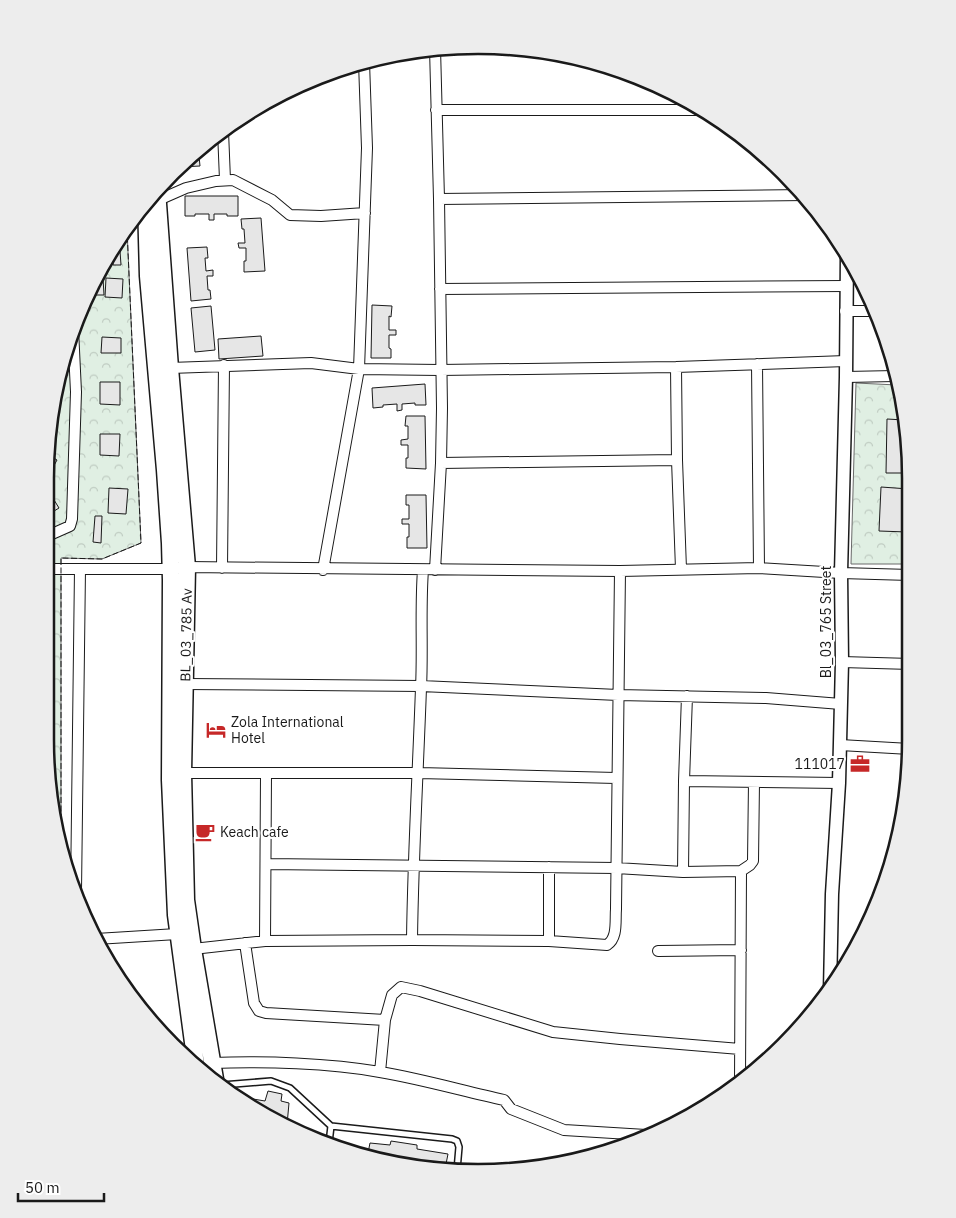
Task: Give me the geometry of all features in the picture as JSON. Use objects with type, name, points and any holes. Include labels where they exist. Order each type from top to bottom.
[{"type":"main road","name":"BL_03_785 Av","points":[[153,206],[170,368],[185,684],[183,773],[186,900],[208,1067]]},
{"type":"main road","name":"BL_03_785 Av","points":[[152,207],[148,276],[166,470],[179,568],[170,780],[177,934],[186,985],[207,1067]]},
{"type":"street","points":[[435,56],[439,199],[441,463],[435,570]]},
{"type":"street","points":[[323,570],[359,369],[367,148],[364,69]]},
{"type":"street","points":[[436,110],[688,110]]},
{"type":"street","points":[[223,139],[224,180]]},
{"type":"street","points":[[161,196],[216,181],[233,180],[272,200],[290,215],[365,214]]},
{"type":"street","points":[[439,199],[794,195]]},
{"type":"street","name":"Bl_03_765 Street","points":[[833,973],[832,894],[839,783],[842,662],[841,573],[847,269]]},
{"type":"street","points":[[440,289],[846,286]]},
{"type":"street","points":[[845,311],[868,311]]},
{"type":"street","points":[[54,533],[70,526],[72,519],[76,392],[74,349]]},
{"type":"street","points":[[170,368],[311,363],[359,369],[440,370],[676,367],[846,361]]},
{"type":"street","points":[[757,364],[759,568]]},
{"type":"street","points":[[222,568],[224,365]]},
{"type":"street","points":[[676,367],[681,569]]},
{"type":"street","points":[[846,377],[890,376]]},
{"type":"street","points":[[441,463],[677,460]]},
{"type":"street","points":[[54,569],[222,568],[620,571],[759,568],[902,575]]},
{"type":"street","points":[[76,876],[80,569]]},
{"type":"street","points":[[412,940],[413,864],[419,773],[422,570]]},
{"type":"street","points":[[193,949],[265,941],[549,941],[610,944],[614,938],[616,868],[620,571]]},
{"type":"street","points":[[842,662],[902,664]]},
{"type":"street","points":[[185,684],[421,686],[618,695],[766,698],[840,704]]},
{"type":"street","points":[[683,872],[687,696]]},
{"type":"street","points":[[840,745],[902,749]]},
{"type":"street","points":[[183,773],[419,773],[616,778]]},
{"type":"street","points":[[265,941],[266,774]]},
{"type":"street","points":[[684,781],[839,783]]},
{"type":"street","points":[[266,864],[413,864],[616,868],[683,872],[741,871],[753,861],[754,782]]},
{"type":"street","points":[[549,941],[550,867]]},
{"type":"street","points":[[740,1074],[741,871]]},
{"type":"street","points":[[104,939],[177,934]]},
{"type":"street","points":[[245,943],[254,1003],[259,1011],[385,1020]]},
{"type":"street","points":[[658,950],[741,950]]},
{"type":"street","points":[[380,1072],[385,1020],[392,995],[401,987],[420,991],[553,1032],[740,1049]]},
{"type":"street","points":[[210,1069],[237,1062],[380,1072],[504,1100],[511,1109],[564,1130],[634,1134]]},
{"type":"lane","points":[[230,1084],[271,1081],[290,1088],[331,1126],[452,1139],[457,1142],[459,1147],[458,1163]]},
{"type":"lane","points":[[330,1137],[331,1126]]},
{"type":"green space","points":[[127,239],[141,543],[102,559],[61,558],[61,817],[57,795],[54,740],[54,478],[57,423],[68,368],[76,342],[98,290]]},
{"type":"green space","points":[[856,383],[892,385],[899,423],[901,450],[902,564],[851,564]]},
{"type":"building","points":[[199,158],[200,166],[190,166]]},
{"type":"building","points":[[185,196],[238,196],[238,216],[214,214],[214,220],[209,220],[209,214],[185,216]]},
{"type":"building","points":[[261,218],[265,271],[244,272],[246,248],[239,248],[238,243],[245,243],[241,219]]},
{"type":"building","points":[[207,247],[208,258],[205,258],[206,271],[213,270],[213,276],[207,276],[211,299],[191,301],[187,248]]},
{"type":"building","points":[[120,251],[121,265],[113,265],[113,263]]},
{"type":"building","points":[[106,278],[123,279],[122,298],[105,297]]},
{"type":"building","points":[[103,280],[104,295],[96,295]]},
{"type":"building","points":[[372,305],[392,306],[391,317],[389,316],[389,330],[396,330],[396,335],[389,335],[391,358],[371,358]]},
{"type":"building","points":[[211,306],[215,350],[195,352],[191,308]]},
{"type":"building","points":[[261,336],[263,356],[219,359],[218,339]]},
{"type":"building","points":[[102,337],[121,338],[121,353],[101,353]]},
{"type":"building","points":[[100,382],[120,382],[120,405],[100,404]]},
{"type":"building","points":[[425,384],[426,405],[415,405],[415,403],[402,404],[402,410],[397,411],[397,404],[373,408],[372,388]]},
{"type":"building","points":[[406,416],[425,416],[426,469],[406,468],[408,445],[401,445],[401,440],[408,439],[408,426],[405,426]]},
{"type":"building","points":[[887,419],[898,420],[902,473],[886,473]]},
{"type":"building","points":[[100,434],[120,434],[119,456],[100,455]]},
{"type":"building","points":[[881,487],[902,488],[902,532],[879,531]]},
{"type":"building","points":[[109,488],[128,489],[126,514],[108,513]]},
{"type":"building","points":[[406,495],[426,495],[427,548],[407,548],[409,524],[402,524],[402,519],[409,519],[409,505],[406,505]]},
{"type":"building","points":[[54,500],[59,508],[54,511]]},
{"type":"building","points":[[95,516],[102,516],[101,543],[93,542]]},
{"type":"building","points":[[268,1091],[282,1094],[281,1101],[289,1103],[288,1119],[253,1099],[265,1101]]},
{"type":"building","points":[[391,1141],[417,1145],[417,1149],[448,1154],[446,1163],[423,1161],[369,1150],[370,1143],[390,1145]]},
{"type":"fence","points":[[61,817],[61,558],[102,559],[141,543],[127,239]]},
{"type":"place","name":"Zola International Hotel","points":[[216,730]]},
{"type":"place","name":"111017","points":[[860,764]]},
{"type":"place","name":"Keach cafe","points":[[205,832]]}]
